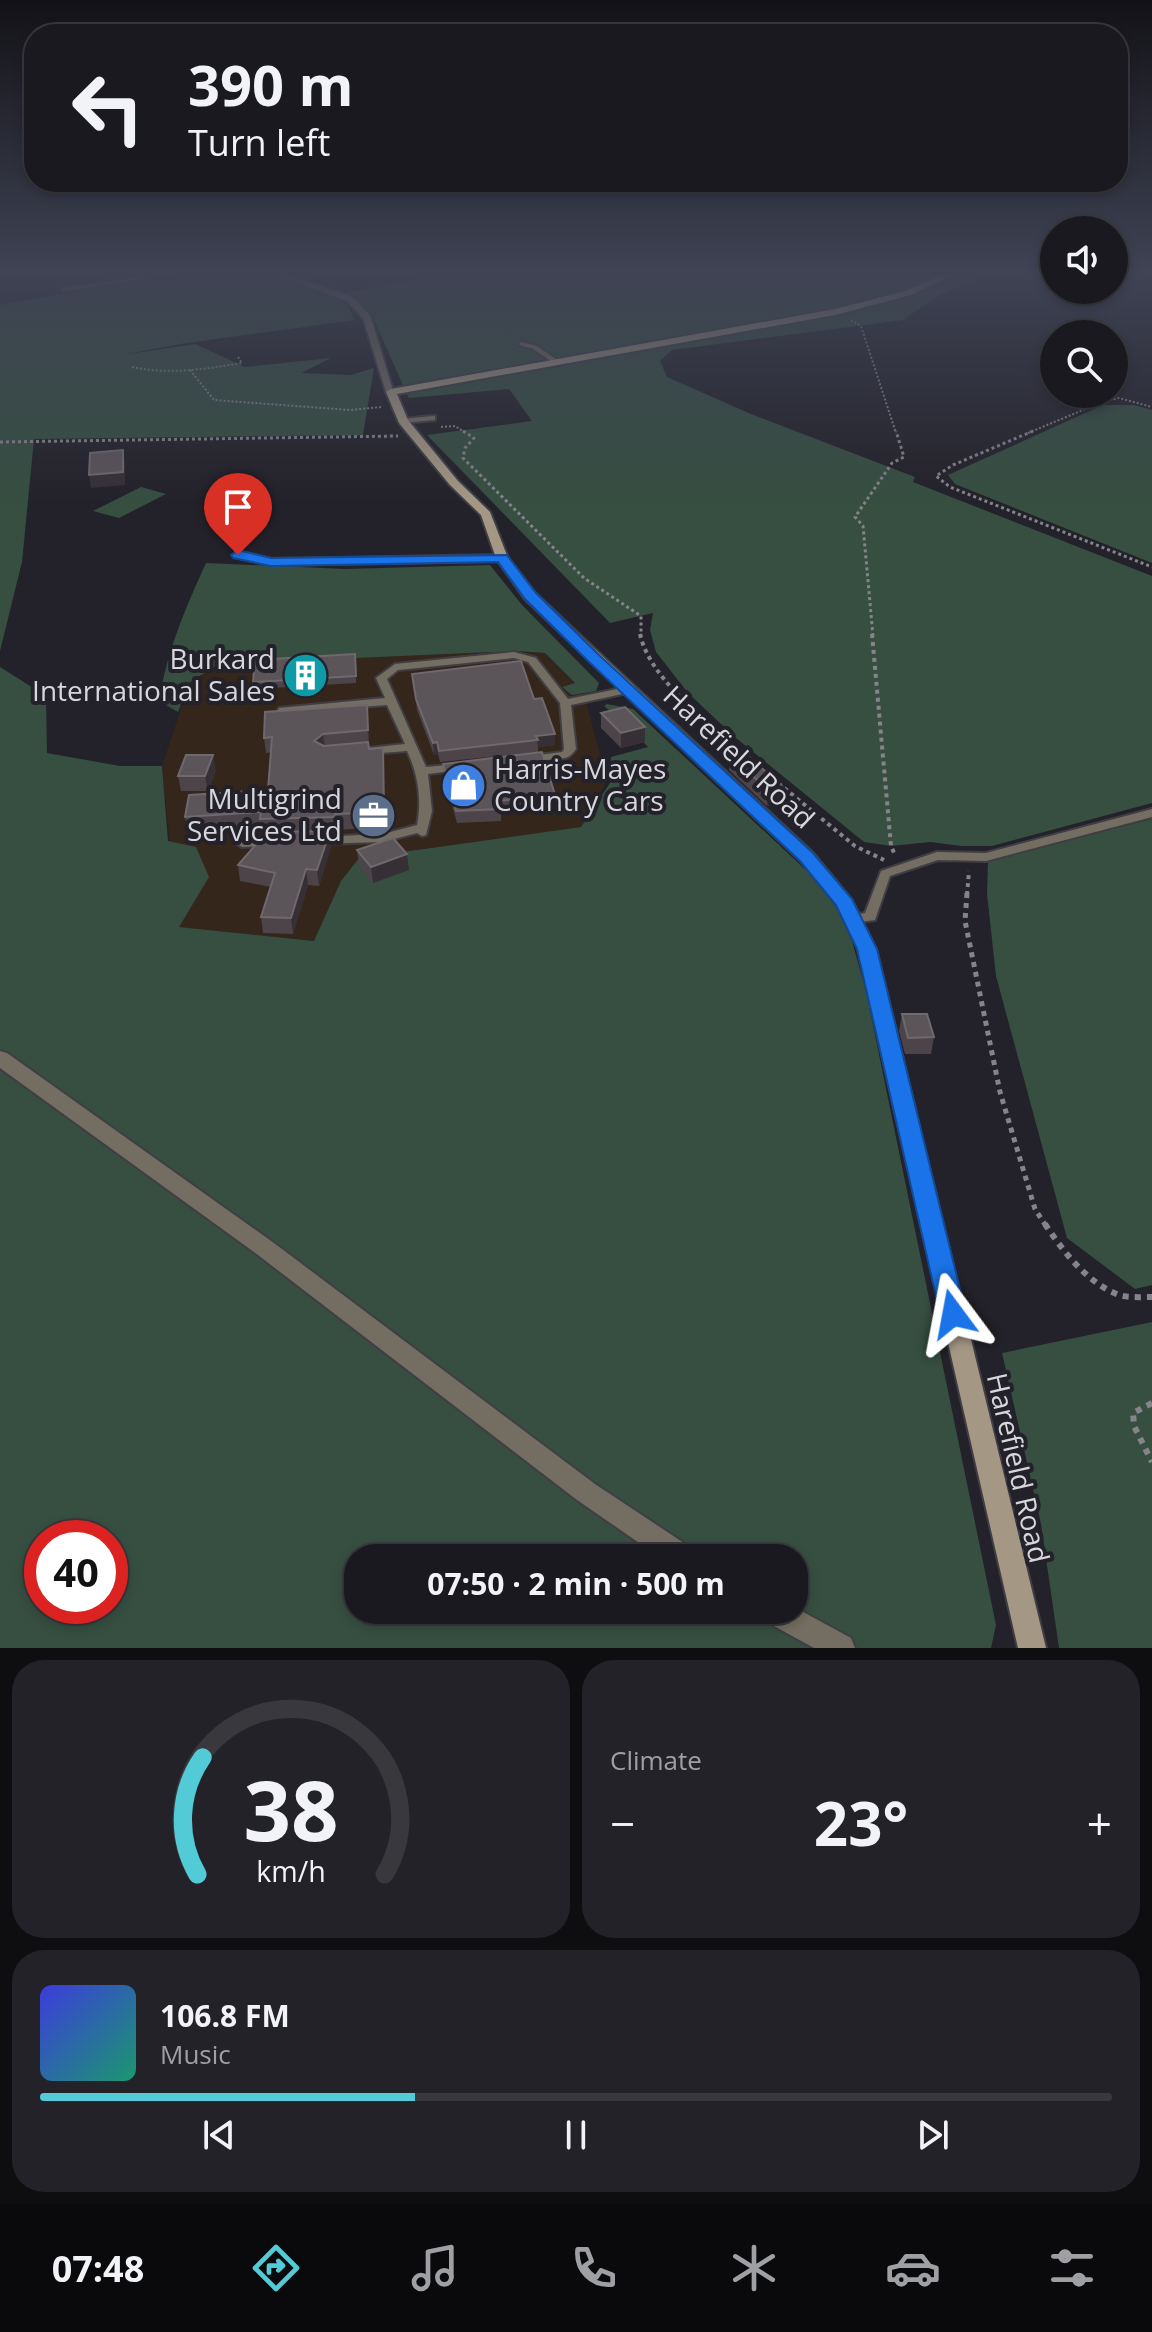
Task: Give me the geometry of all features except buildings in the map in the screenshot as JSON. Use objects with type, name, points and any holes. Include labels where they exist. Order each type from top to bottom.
[{"type":"street","points":[[379,351],[401,413],[556,362],[618,351]]},
{"type":"street","name":"Harefield Road","points":[[401,413],[454,483],[486,514],[502,558],[530,596],[807,857],[845,903],[867,949],[1032,1648]]},
{"type":"street","points":[[0,1058],[266,1249],[586,1492],[663,1544]]},
{"type":"street","points":[[798,1624],[841,1648]]},
{"type":"lane","points":[[540,351],[556,362]]},
{"type":"lane","points":[[401,413],[432,418]]},
{"type":"lane","points":[[238,555],[271,562],[502,558]]},
{"type":"lane","points":[[305,841],[383,838],[422,830],[426,811],[422,771],[381,678],[395,667],[514,655],[532,660],[565,703],[570,749],[565,755],[517,761]]},
{"type":"lane","points":[[565,703],[627,690]]},
{"type":"lane","points":[[283,710],[391,701]]},
{"type":"lane","points":[[353,752],[409,747]]},
{"type":"lane","points":[[422,771],[470,766]]},
{"type":"lane","points":[[852,919],[870,917],[885,874],[901,868],[937,856],[986,857],[1152,813]]},
{"type":"lane","points":[[242,843],[289,841]]},
{"type":"path","points":[[869,351],[904,457],[892,463],[855,517],[863,526],[891,846],[901,868]]},
{"type":"path","points":[[132,367],[166,372],[190,370],[242,363],[238,357]]},
{"type":"path","points":[[0,442],[405,436],[401,413],[214,400],[190,370]]},
{"type":"path","points":[[1152,407],[1119,398],[1102,402],[953,465],[936,476],[950,487],[1152,567]]},
{"type":"path","points":[[474,438],[465,448],[463,458],[584,578],[641,616],[640,638],[660,670],[694,709],[741,752]]},
{"type":"path","points":[[770,776],[855,846],[901,868]]},
{"type":"path","points":[[970,856],[965,921],[1000,1092],[1035,1209],[1064,1253],[1097,1282],[1121,1296],[1152,1297]]},
{"type":"path","points":[[1152,1403],[1133,1413],[1134,1426],[1152,1462]]},
{"type":"shaded area","points":[[517,651],[545,653],[578,687],[586,701],[607,781],[581,827],[359,858],[341,881],[315,941],[178,927],[162,766],[190,682],[219,664]]},
{"type":"green space","points":[[0,351],[144,351],[122,355],[149,351],[210,351],[245,367],[331,358],[301,373],[351,375],[374,368],[363,435],[34,439],[22,562],[0,651]]},
{"type":"green space","points":[[388,351],[671,351],[660,361],[667,377],[751,414],[915,477],[913,482],[1152,576],[1152,803],[992,846],[930,842],[891,846],[864,842],[736,738],[688,693],[656,652],[650,630],[653,613],[610,623],[427,435],[532,421],[509,389],[409,398]]},
{"type":"green space","points":[[1128,405],[1134,405],[1152,410],[1152,563],[955,484],[948,475],[1096,408],[1128,408]]},
{"type":"green space","points":[[141,487],[166,494],[119,518],[93,511]]},
{"type":"green space","points":[[206,563],[345,569],[490,565],[522,605],[599,683],[596,691],[572,695],[562,687],[575,683],[545,653],[517,651],[219,664],[190,682],[178,712],[159,701],[162,683],[178,630]]},
{"type":"green space","points":[[0,667],[46,696],[47,753],[120,766],[162,766],[168,841],[196,847],[209,877],[179,927],[314,941],[341,881],[359,858],[581,827],[610,783],[611,757],[648,747],[604,706],[607,704],[633,709],[807,871],[836,907],[852,941],[866,991],[996,1625],[991,1648],[0,1648]]},
{"type":"green space","points":[[1152,819],[1152,1285],[1135,1289],[1067,1238],[996,976],[987,894],[988,861]]},
{"type":"green space","points":[[1152,1322],[1152,1648],[1059,1648],[1041,1524],[1002,1353]]},
{"type":"place","name":"Burkard International Sales","points":[[306,675]]},
{"type":"place","name":"Harris-Mayes Country Cars","points":[[463,785]]},
{"type":"place","name":"Multigrind Services Ltd","points":[[373,815]]},
{"type":"route","points":[[238,555],[271,562],[502,558],[530,596],[807,857],[845,903],[867,949],[953,1314]]}]
